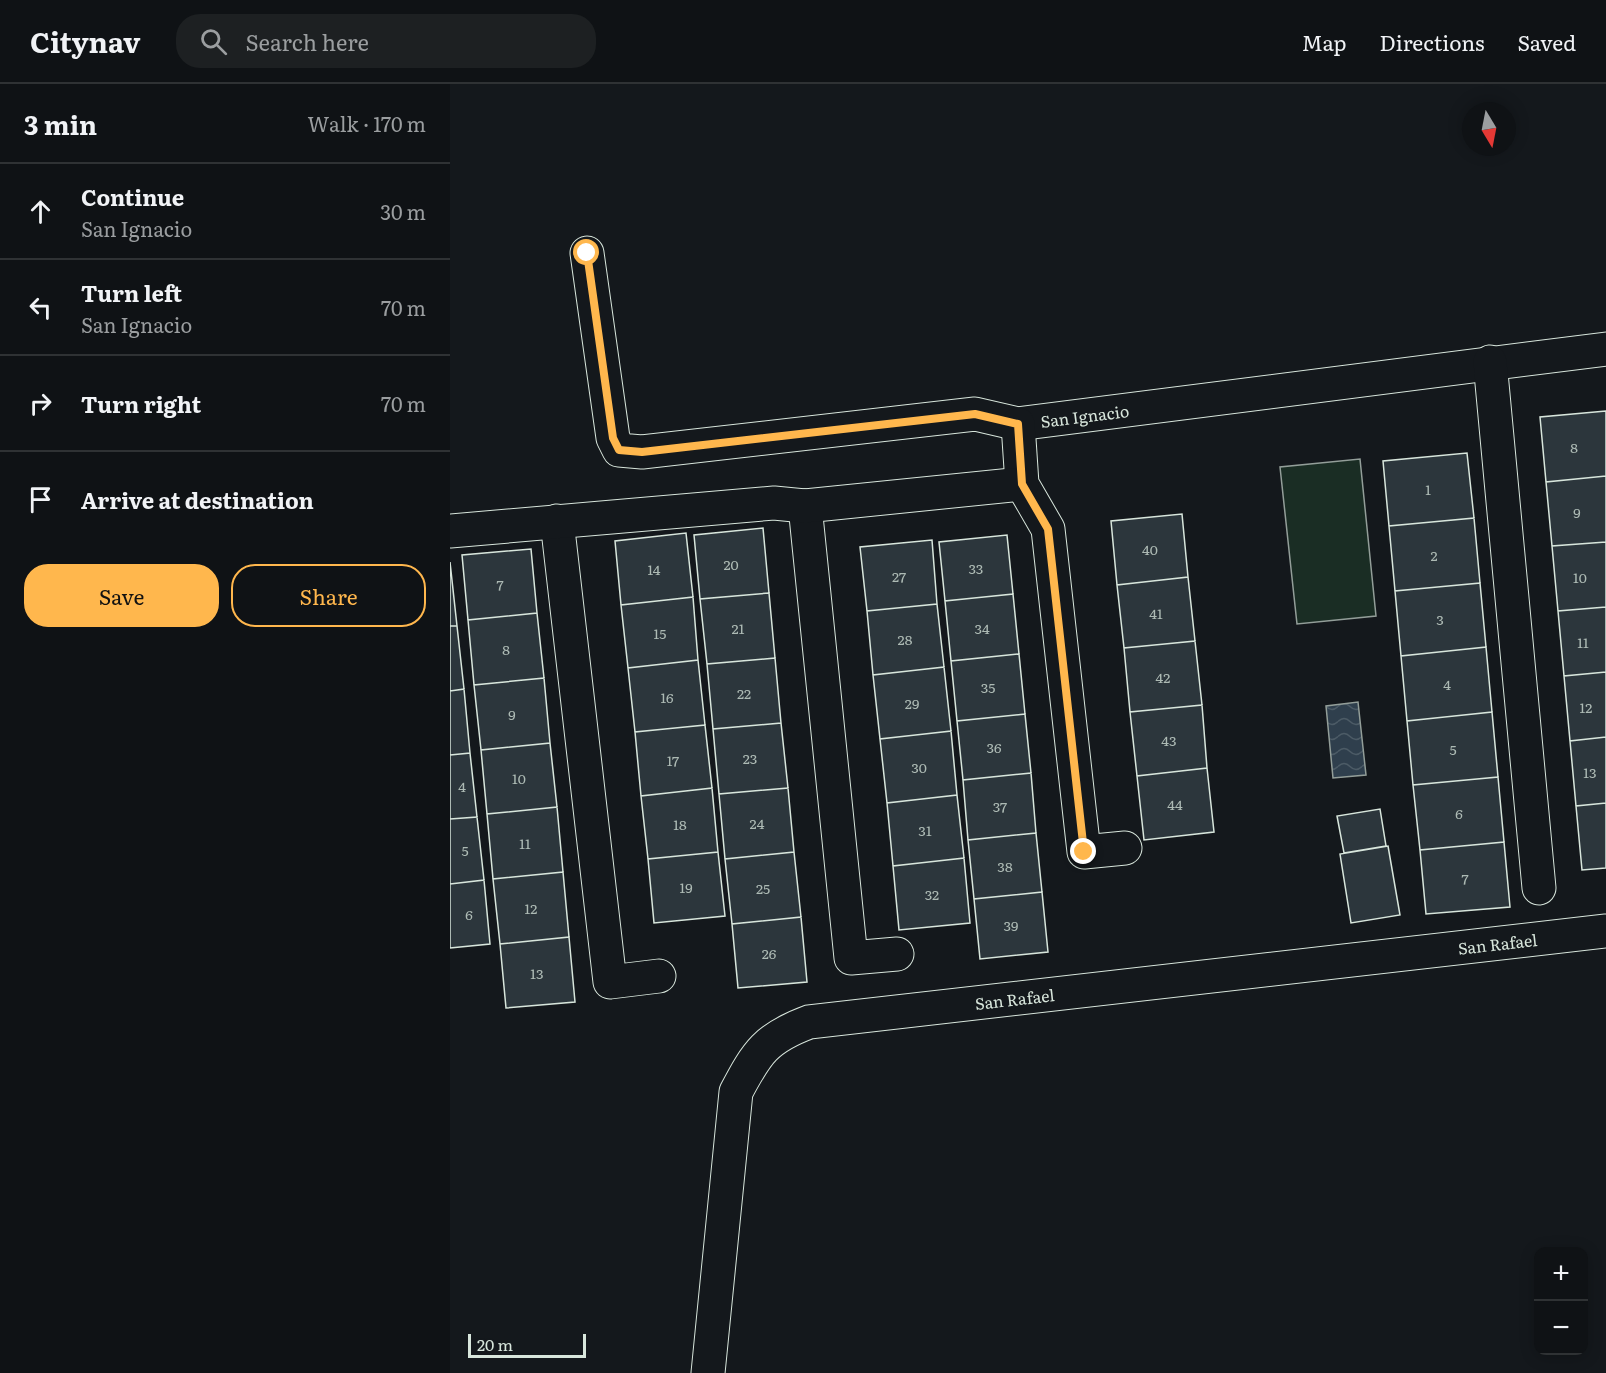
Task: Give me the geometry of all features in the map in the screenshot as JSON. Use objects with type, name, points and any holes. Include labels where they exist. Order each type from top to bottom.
[{"type":"street","name":"San Ignacio","points":[[587,253],[613,438],[619,450],[642,452],[975,414],[1018,437],[1490,362],[1606,349]]},
{"type":"street","points":[[1490,362],[1539,888]]},
{"type":"street","points":[[1018,437],[1022,484],[1048,529],[1084,852],[1125,848]]},
{"type":"street","points":[[450,531],[774,503],[805,506],[1022,484]]},
{"type":"street","points":[[805,506],[851,958],[897,954]]},
{"type":"street","points":[[557,521],[610,982],[659,976]]},
{"type":"street","name":"San Rafael","points":[[708,1373],[736,1092],[754,1057],[781,1033],[809,1022],[1606,931]]},
{"type":"green space","points":[[1360,459],[1376,616],[1297,624],[1280,467]]},
{"type":"water","points":[[1358,702],[1366,775],[1333,778],[1326,706]]},
{"type":"building","points":[[1606,411],[1606,476],[1546,482],[1540,417]]},
{"type":"building","points":[[1467,453],[1474,518],[1389,526],[1383,461]]},
{"type":"building","points":[[1606,476],[1606,542],[1552,546],[1546,482]]},
{"type":"building","points":[[1182,514],[1188,577],[1117,585],[1111,521]]},
{"type":"building","points":[[1474,518],[1480,583],[1395,591],[1389,526]]},
{"type":"building","points":[[763,528],[769,593],[700,599],[694,535]]},
{"type":"building","points":[[686,533],[693,597],[621,605],[615,541]]},
{"type":"building","points":[[1007,535],[1013,594],[945,601],[939,542]]},
{"type":"building","points":[[932,540],[937,604],[867,611],[860,547]]},
{"type":"building","points":[[1606,542],[1606,607],[1558,611],[1552,546]]},
{"type":"building","points":[[531,549],[537,613],[468,620],[462,555]]},
{"type":"building","points":[[450,562],[457,626],[450,626]]},
{"type":"building","points":[[1188,577],[1195,641],[1124,648],[1117,585]]},
{"type":"building","points":[[1480,583],[1486,647],[1401,656],[1395,591]]},
{"type":"building","points":[[769,593],[775,658],[707,664],[700,599]]},
{"type":"building","points":[[1013,594],[1019,654],[951,661],[945,601]]},
{"type":"building","points":[[693,597],[698,660],[628,668],[621,605]]},
{"type":"building","points":[[937,604],[944,667],[873,675],[867,611]]},
{"type":"building","points":[[1606,607],[1606,672],[1564,676],[1558,611]]},
{"type":"building","points":[[537,613],[544,678],[474,685],[468,620]]},
{"type":"building","points":[[450,626],[457,626],[464,689],[450,691]]},
{"type":"building","points":[[1195,641],[1202,705],[1130,712],[1124,648]]},
{"type":"building","points":[[1486,647],[1492,712],[1407,721],[1401,656]]},
{"type":"building","points":[[1019,654],[1025,714],[957,721],[951,661]]},
{"type":"building","points":[[775,658],[781,723],[713,729],[707,664]]},
{"type":"building","points":[[698,660],[705,725],[635,732],[628,668]]},
{"type":"building","points":[[944,667],[951,731],[880,739],[873,675]]},
{"type":"building","points":[[1606,672],[1606,737],[1570,741],[1564,676]]},
{"type":"building","points":[[544,678],[550,743],[481,750],[474,685]]},
{"type":"building","points":[[464,689],[470,753],[450,755],[450,691]]},
{"type":"building","points":[[1202,705],[1207,768],[1137,776],[1130,712]]},
{"type":"building","points":[[1492,712],[1498,777],[1413,785],[1407,721]]},
{"type":"building","points":[[1025,714],[1031,773],[963,780],[957,721]]},
{"type":"building","points":[[781,723],[788,788],[719,794],[713,729]]},
{"type":"building","points":[[705,725],[712,788],[641,796],[635,732]]},
{"type":"building","points":[[951,731],[957,795],[887,803],[880,739]]},
{"type":"building","points":[[1606,737],[1606,803],[1576,806],[1570,741]]},
{"type":"building","points":[[550,743],[557,807],[487,814],[481,750]]},
{"type":"building","points":[[470,753],[477,817],[450,819],[450,755]]},
{"type":"building","points":[[1207,768],[1214,832],[1144,840],[1137,776]]},
{"type":"building","points":[[1031,773],[1036,833],[968,840],[963,780]]},
{"type":"building","points":[[1498,777],[1504,842],[1420,850],[1413,785]]},
{"type":"building","points":[[712,788],[718,852],[648,859],[641,796]]},
{"type":"building","points":[[788,788],[794,852],[725,859],[719,794]]},
{"type":"building","points":[[957,795],[964,858],[893,866],[887,803]]},
{"type":"building","points":[[1606,803],[1606,868],[1582,870],[1576,806]]},
{"type":"building","points":[[557,807],[563,872],[493,879],[487,814]]},
{"type":"building","points":[[1380,809],[1386,846],[1344,853],[1337,816]]},
{"type":"building","points":[[477,817],[484,880],[450,884],[450,819]]},
{"type":"building","points":[[1036,833],[1042,892],[974,899],[968,840]]},
{"type":"building","points":[[1504,842],[1510,907],[1426,914],[1420,850]]},
{"type":"building","points":[[1388,846],[1400,915],[1351,923],[1340,854]]},
{"type":"building","points":[[718,852],[725,916],[654,923],[648,859]]},
{"type":"building","points":[[794,852],[801,917],[732,924],[725,859]]},
{"type":"building","points":[[964,858],[970,923],[899,930],[893,866]]},
{"type":"building","points":[[563,872],[569,937],[500,944],[493,879]]},
{"type":"building","points":[[484,880],[490,944],[450,948],[450,884]]},
{"type":"building","points":[[1042,892],[1048,952],[980,959],[974,899]]},
{"type":"building","points":[[801,917],[807,982],[738,988],[732,924]]},
{"type":"building","points":[[569,937],[575,1002],[506,1008],[500,944]]},
{"type":"route","points":[[587,253],[613,438],[619,450],[642,452],[975,414],[1018,424],[1022,484],[1048,529],[1084,852]]}]
